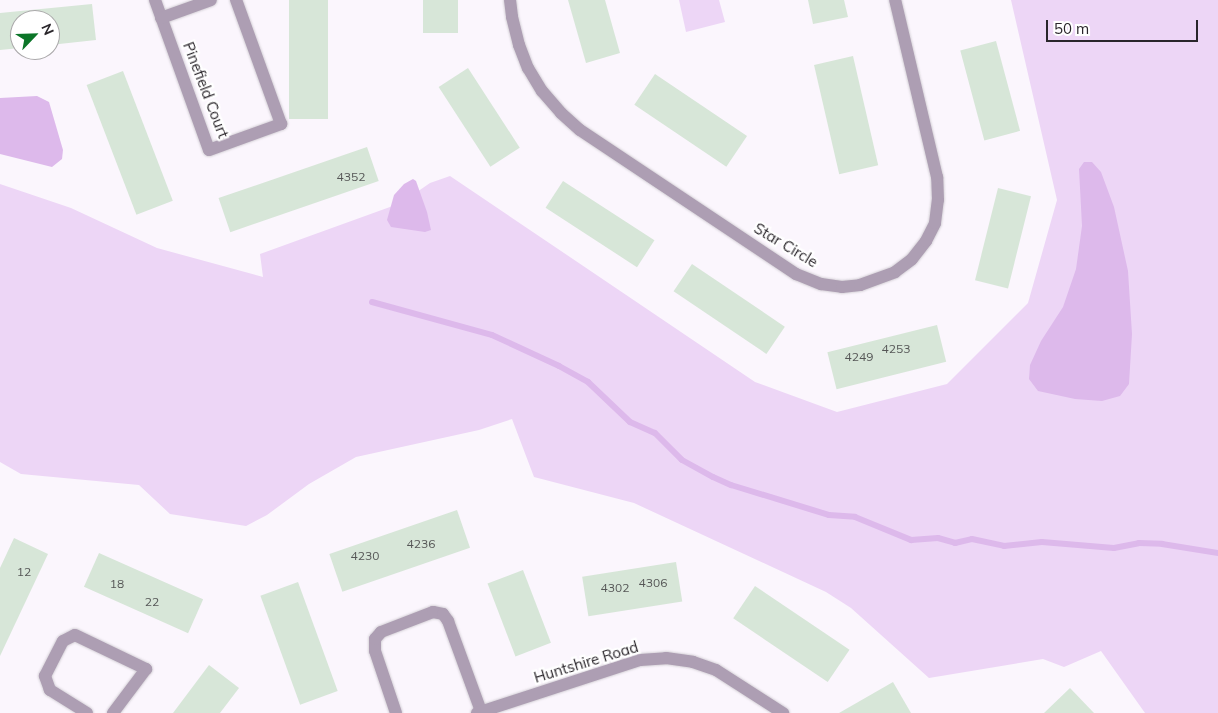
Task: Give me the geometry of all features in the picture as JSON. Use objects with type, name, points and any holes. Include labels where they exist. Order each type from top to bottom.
[{"type":"street","name":"Pinefield Court","points":[[155,0],[209,150],[280,124],[236,0]]},
{"type":"street","points":[[161,18],[211,0]]},
{"type":"street","name":"Star Circle","points":[[510,0],[519,45],[528,68],[554,106],[580,130],[796,274],[821,284],[842,287],[860,285],[895,272],[912,259],[926,241],[935,223],[938,200],[937,176],[895,0]]},
{"type":"street","points":[[396,713],[375,651],[375,640],[381,632],[433,612],[443,614],[448,621],[479,712]]},
{"type":"street","points":[[87,713],[50,690],[45,676],[63,641],[75,635],[146,669],[113,713]]},
{"type":"street","name":"Huntshire Road","points":[[479,712],[640,660],[666,658],[693,662],[716,670],[783,713]]},
{"type":"shaded area","points":[[679,0],[719,0],[725,22],[686,32]]},
{"type":"shaded area","points":[[1011,0],[1218,0],[1218,713],[1145,713],[1101,651],[1064,667],[1043,659],[929,678],[851,608],[826,592],[634,503],[534,477],[512,419],[479,430],[356,457],[309,484],[267,515],[246,526],[170,514],[139,485],[21,474],[0,462],[0,184],[71,208],[157,248],[263,277],[260,254],[401,203],[430,183],[450,176],[755,382],[837,412],[947,384],[1028,303],[1057,200]]},
{"type":"shaded area","points":[[37,96],[49,102],[63,150],[62,159],[52,167],[0,154],[0,98]]},
{"type":"shaded area","points":[[1084,162],[1092,162],[1101,172],[1114,207],[1128,271],[1132,334],[1129,384],[1120,396],[1102,401],[1075,399],[1038,391],[1029,379],[1030,365],[1041,341],[1063,307],[1076,269],[1082,226],[1079,169]]},
{"type":"shaded area","points":[[413,179],[416,181],[427,212],[431,230],[425,232],[391,227],[387,220],[394,195],[404,184]]},
{"type":"building","points":[[289,0],[328,0],[328,119],[289,119]]},
{"type":"building","points":[[423,0],[458,0],[458,33],[423,33]]},
{"type":"building","points":[[568,0],[605,0],[620,53],[586,63]]},
{"type":"building","points":[[808,0],[844,0],[848,17],[813,24]]},
{"type":"building","points":[[92,4],[96,40],[60,44],[60,10],[31,10]]},
{"type":"building","points":[[10,12],[10,49],[0,50],[0,13]]},
{"type":"building","points":[[996,41],[1020,131],[984,140],[960,51]]},
{"type":"building","points":[[853,56],[878,165],[839,174],[814,65]]},
{"type":"building","points":[[468,68],[520,148],[490,167],[439,87]]},
{"type":"building","points":[[123,71],[173,201],[136,215],[87,85]]},
{"type":"building","points":[[655,74],[747,136],[726,167],[634,105]]},
{"type":"building","points":[[367,147],[379,181],[230,232],[219,198]]},
{"type":"building","points":[[563,181],[654,240],[637,267],[546,208]]},
{"type":"building","points":[[998,188],[1031,196],[1008,288],[975,280]]},
{"type":"building","points":[[692,264],[785,327],[766,354],[674,291]]},
{"type":"building","points":[[937,325],[946,362],[837,389],[827,352]]},
{"type":"building","points":[[457,510],[470,548],[342,592],[329,554]]},
{"type":"building","points":[[14,538],[48,554],[0,656],[0,568]]},
{"type":"building","points":[[99,553],[203,599],[188,633],[84,587]]},
{"type":"building","points":[[676,562],[682,602],[588,616],[582,577]]},
{"type":"building","points":[[523,570],[551,643],[515,656],[488,584]]},
{"type":"building","points":[[298,582],[338,691],[300,705],[260,596]]},
{"type":"building","points":[[755,586],[850,650],[828,682],[733,618]]},
{"type":"building","points":[[209,665],[239,688],[220,713],[173,713]]},
{"type":"building","points":[[893,682],[911,713],[839,713]]},
{"type":"building","points":[[1070,688],[1094,713],[1044,713]]},
{"type":"waterway","points":[[372,302],[492,335],[559,366],[588,382],[630,422],[655,433],[682,460],[731,485],[829,515],[855,517],[911,540],[938,538],[955,543],[972,539],[1004,546],[1042,542],[1114,548],[1139,543],[1162,544],[1218,553]]}]
